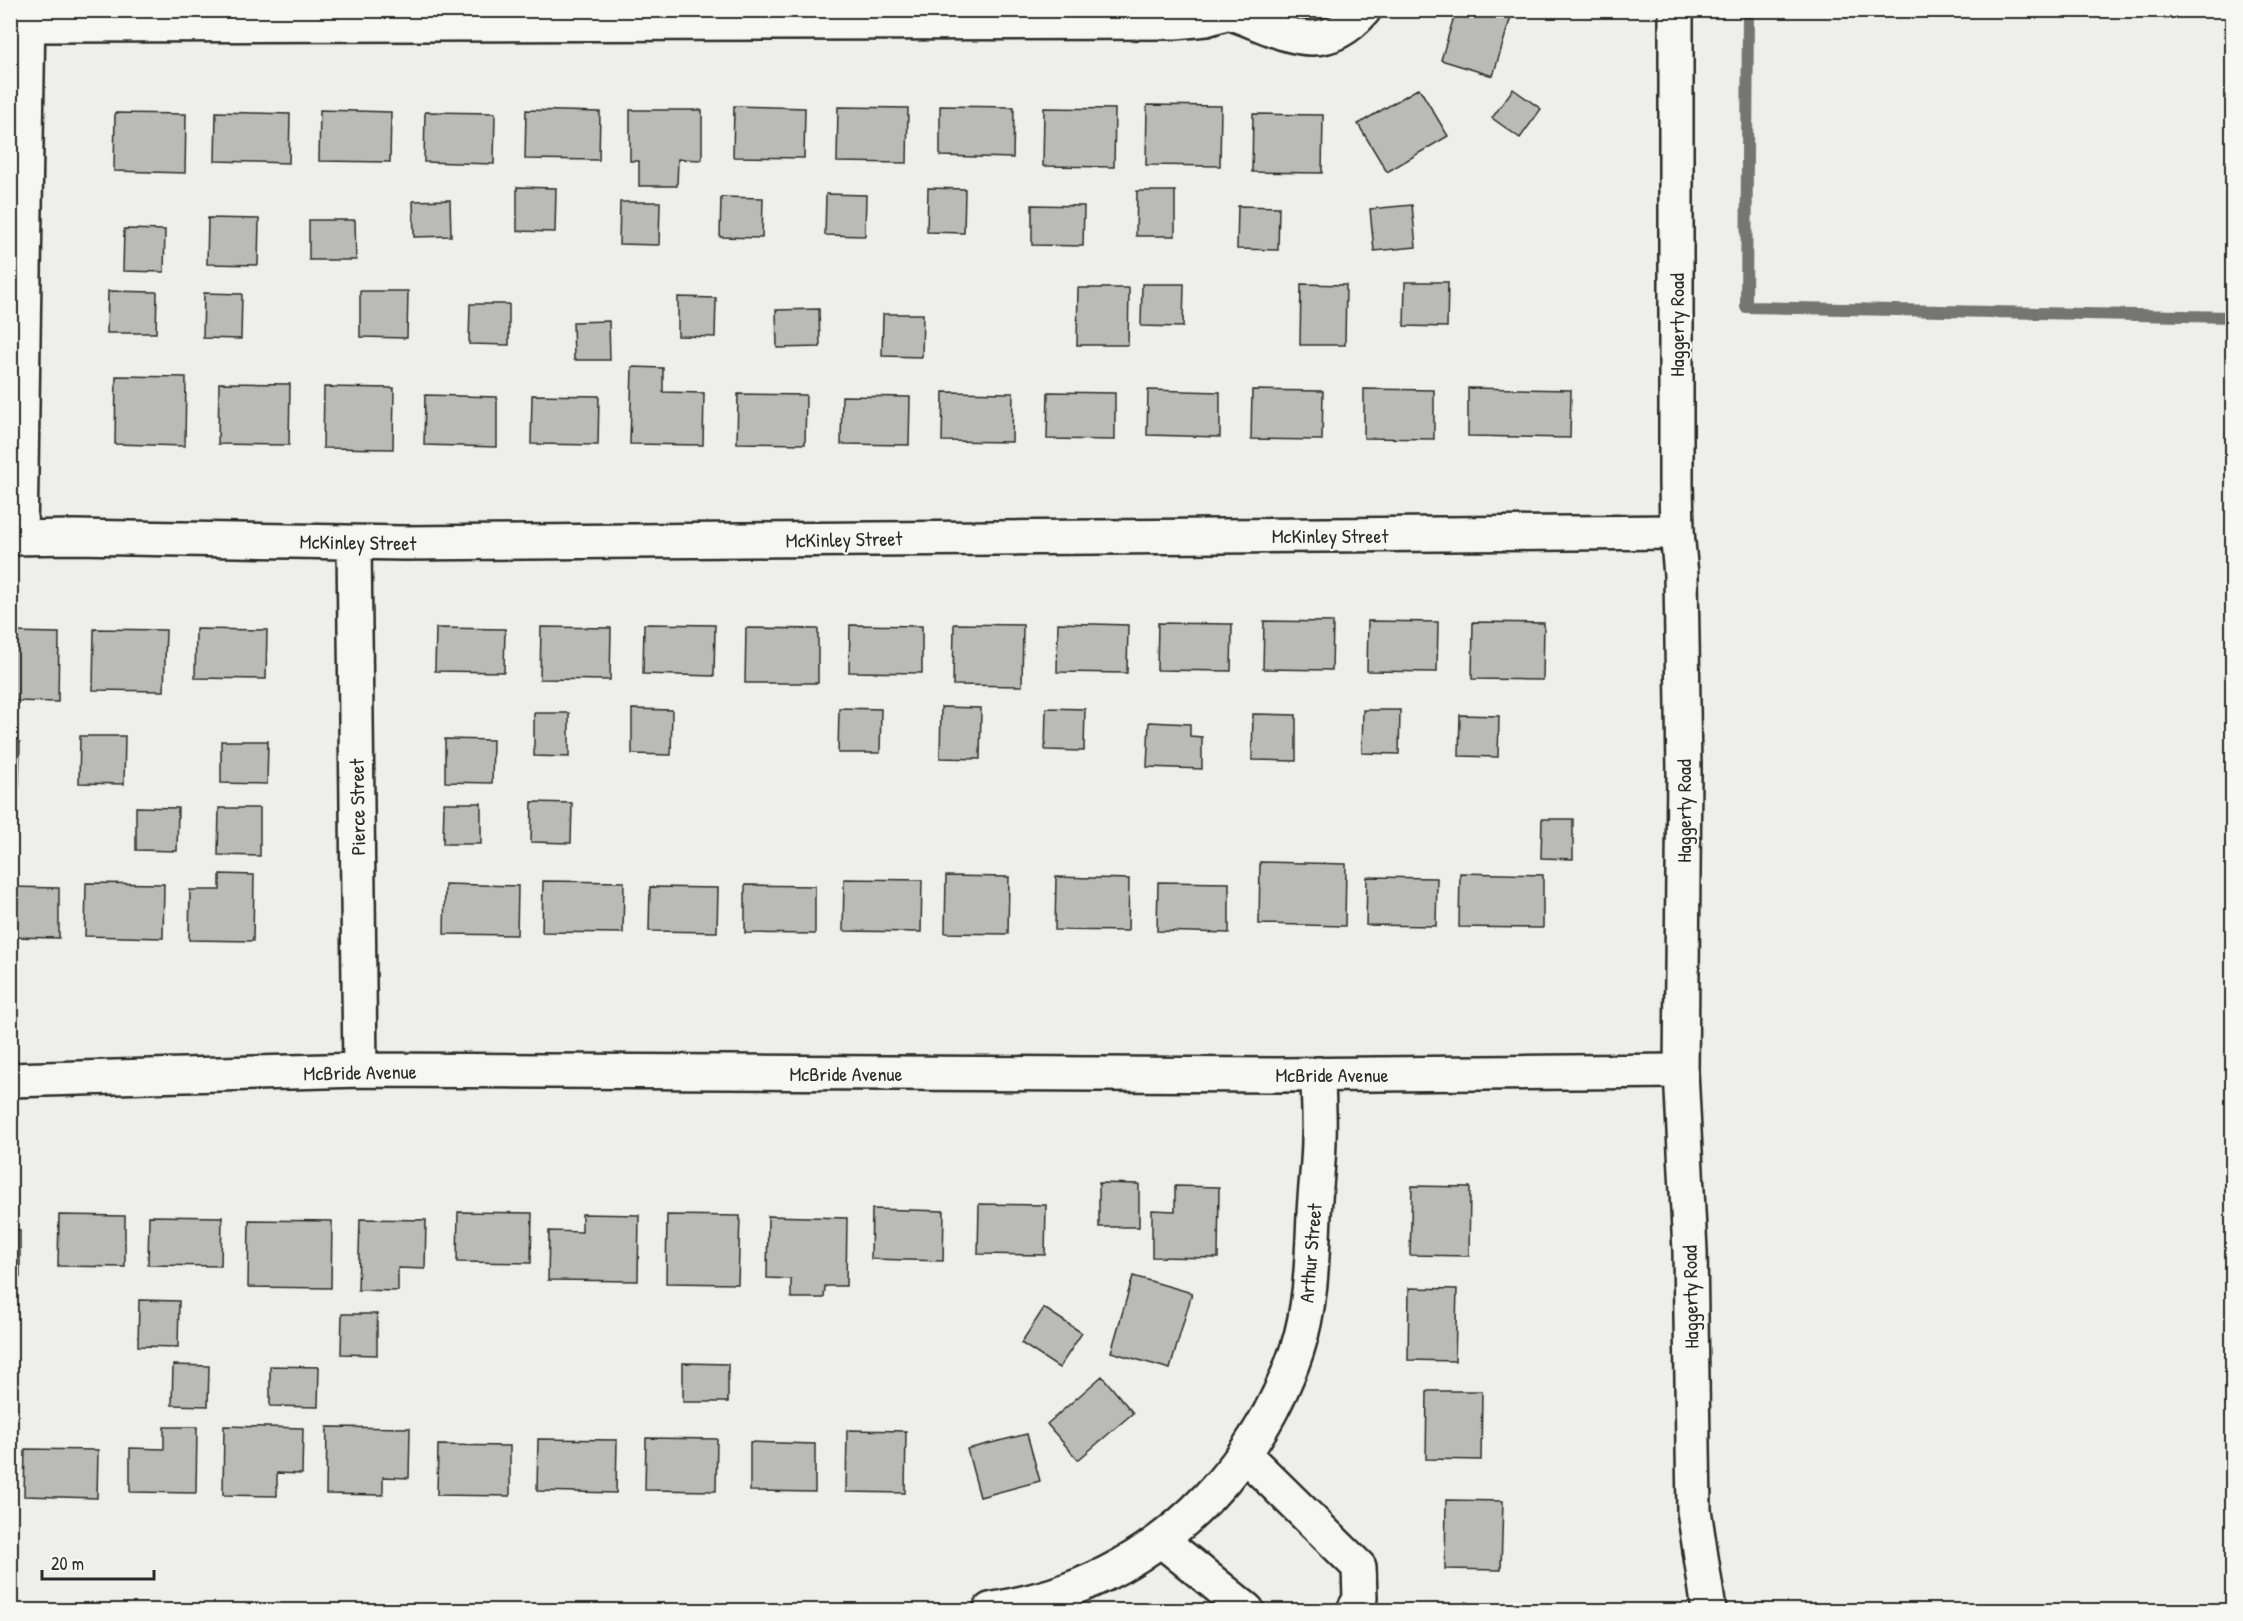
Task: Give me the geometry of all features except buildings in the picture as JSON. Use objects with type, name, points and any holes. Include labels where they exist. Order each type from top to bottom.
[{"type":"street","points":[[15,538],[28,18],[1175,22],[1206,19],[1233,12],[1288,35],[1308,39],[1330,36],[1347,29],[1364,10]]},
{"type":"street","name":"Haggerty Road","points":[[1676,10],[1677,532],[1681,575],[1684,772],[1681,1071],[1690,1251],[1694,1510],[1709,1611]]},
{"type":"street","name":"McKinley Street","points":[[15,538],[74,537],[354,543],[1677,532]]},
{"type":"street","name":"Pierce Street","points":[[354,543],[360,1071]]},
{"type":"street","name":"McBride Avenue","points":[[10,1080],[360,1071],[1318,1074],[1681,1071]]},
{"type":"street","name":"Arthur Street","points":[[990,1611],[1066,1591],[1110,1572],[1161,1540],[1202,1505],[1245,1455],[1275,1404],[1297,1348],[1311,1284],[1319,1139],[1318,1074]]},
{"type":"street","points":[[1245,1455],[1359,1567],[1360,1599],[1354,1611]]},
{"type":"street","points":[[1161,1540],[1247,1611]]},
{"type":"waterway","points":[[1748,10],[1746,307],[2232,317]]}]
